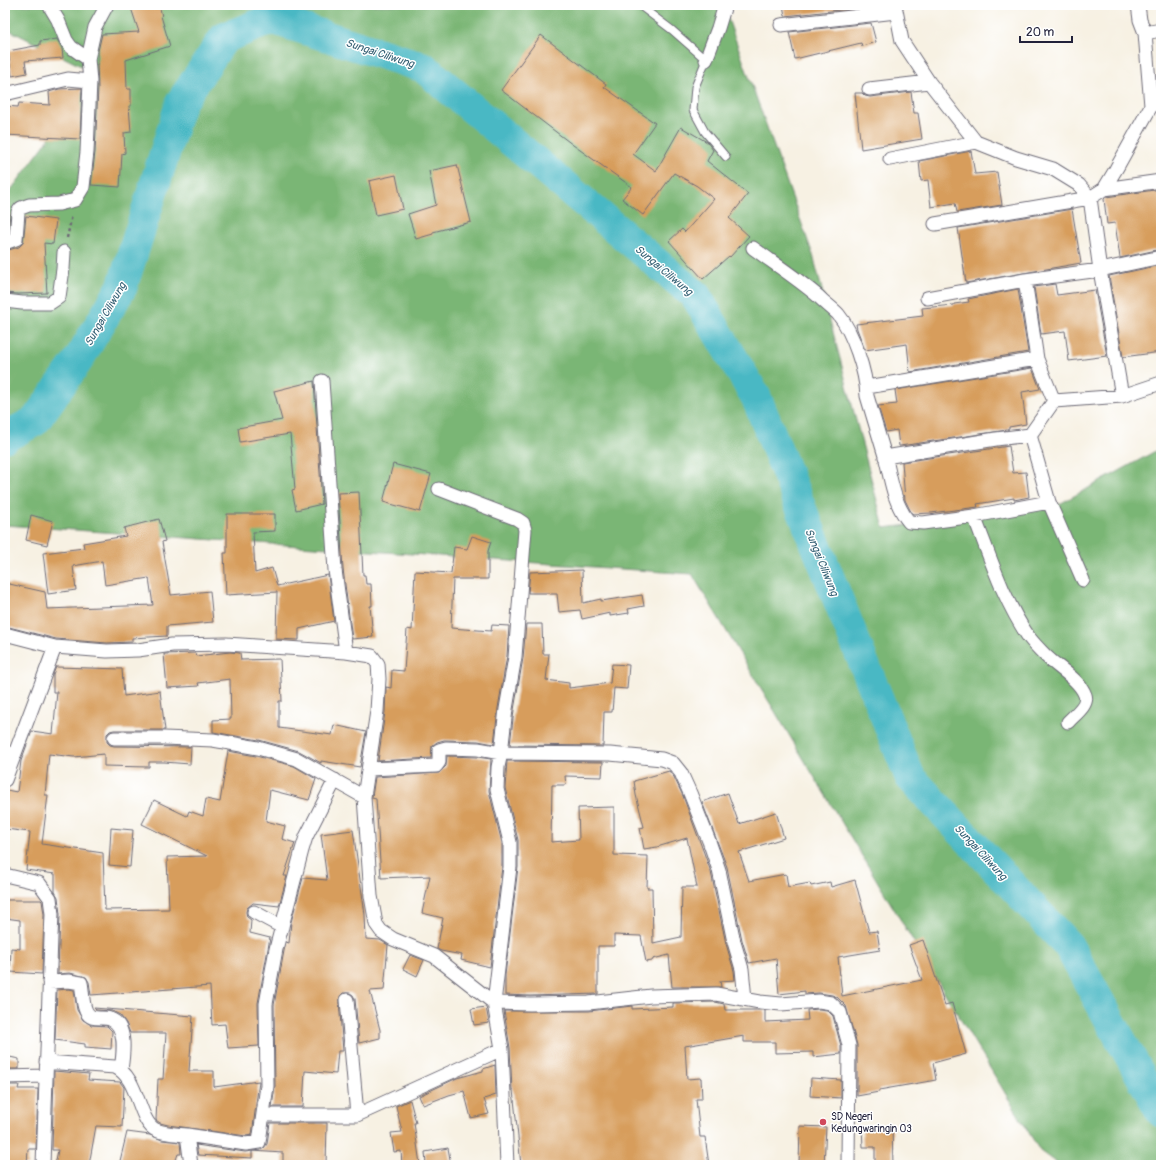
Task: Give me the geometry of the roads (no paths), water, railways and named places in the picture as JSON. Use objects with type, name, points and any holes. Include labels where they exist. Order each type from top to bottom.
[{"type":"street","points":[[49,5],[71,48],[88,59]]},
{"type":"street","points":[[5,243],[16,238],[18,212],[21,208],[59,204],[75,200],[83,187],[87,152],[90,81],[88,59],[95,27],[107,5]]},
{"type":"street","points":[[706,60],[725,5]]},
{"type":"street","points":[[1104,189],[1156,106],[1145,33],[1140,20],[1138,5]]},
{"type":"street","points":[[781,25],[896,9],[902,41],[929,82],[976,142],[1016,158],[1053,169],[1079,185],[1090,198],[1100,270],[1122,396]]},
{"type":"street","points":[[1145,33],[1161,30]]},
{"type":"street","points":[[5,94],[68,79],[90,81]]},
{"type":"street","points":[[869,89],[929,82]]},
{"type":"street","points":[[890,159],[976,142]]},
{"type":"street","points":[[935,224],[1090,198],[1104,189],[1161,181]]},
{"type":"street","points":[[753,248],[810,289],[837,313],[848,328],[858,355],[867,388],[867,396],[895,496],[902,514],[908,522],[923,523],[974,516],[1049,502]]},
{"type":"street","points":[[5,301],[22,303],[50,303],[59,297],[64,252]]},
{"type":"street","points":[[927,298],[1025,280],[1100,270],[1161,257]]},
{"type":"street","points":[[1025,280],[1037,359],[1054,401]]},
{"type":"street","points":[[867,388],[1037,359]]},
{"type":"street","points":[[322,381],[335,570],[346,652]]},
{"type":"street","points":[[1054,401],[1122,396],[1161,383]]},
{"type":"street","points":[[885,457],[1030,435],[1054,401]]},
{"type":"street","points":[[1030,435],[1049,502],[1083,580]]},
{"type":"street","points":[[439,489],[517,519],[523,523],[525,530],[515,657],[498,766],[497,789],[510,842],[510,867],[494,1003],[502,1050],[506,1165]]},
{"type":"street","points":[[974,516],[1001,586],[1012,610],[1033,642],[1047,657],[1068,674],[1084,692],[1086,697],[1085,703],[1068,722]]},
{"type":"street","points":[[5,634],[55,647],[107,651],[138,650],[172,645],[226,644],[346,652],[372,656],[378,664],[379,679],[377,711],[364,797],[371,896],[376,924],[381,931],[393,939],[434,956],[494,1003],[530,1004],[589,1002],[651,996],[716,994],[760,1002],[781,1004],[819,1001],[831,1002],[840,1012],[849,1045],[848,1165]]},
{"type":"street","points":[[5,780],[55,647]]},
{"type":"street","points":[[114,738],[214,740],[258,748],[297,759],[364,797]]},
{"type":"street","points":[[369,769],[436,766],[439,764],[439,750],[441,748],[478,749],[501,753],[610,754],[662,759],[674,763],[681,773],[690,793],[719,870],[734,942],[742,969],[745,999]]},
{"type":"street","points":[[46,1062],[115,1067],[121,1070],[134,1089],[147,1121],[155,1130],[246,1144],[259,1142],[267,1086],[266,1004],[282,927],[306,837],[335,780]]},
{"type":"street","points":[[5,875],[40,883],[50,898],[52,914],[43,1165]]},
{"type":"street","points":[[254,912],[282,927]]},
{"type":"street","points":[[49,982],[69,981],[81,983],[86,1012],[94,1018],[111,1019],[121,1028],[124,1049],[121,1070]]},
{"type":"street","points":[[347,1000],[357,1115]]},
{"type":"street","points":[[263,1115],[357,1115],[502,1050]]},
{"type":"street","points":[[5,1077],[46,1076]]},
{"type":"street","points":[[187,1135],[192,1165]]},
{"type":"lane","points":[[639,5],[672,30],[706,60],[695,87],[693,110],[705,132],[726,157]]},
{"type":"waterway","name":"Sungai Ciliwung","points":[[5,437],[35,421],[77,362],[122,287],[181,102],[224,38],[272,19],[423,67],[696,296],[756,397],[910,777],[1068,945],[1161,1112]]},
{"type":"place","name":"SD Negeri Kedungwaringin 03","points":[[823,1122]]}]
